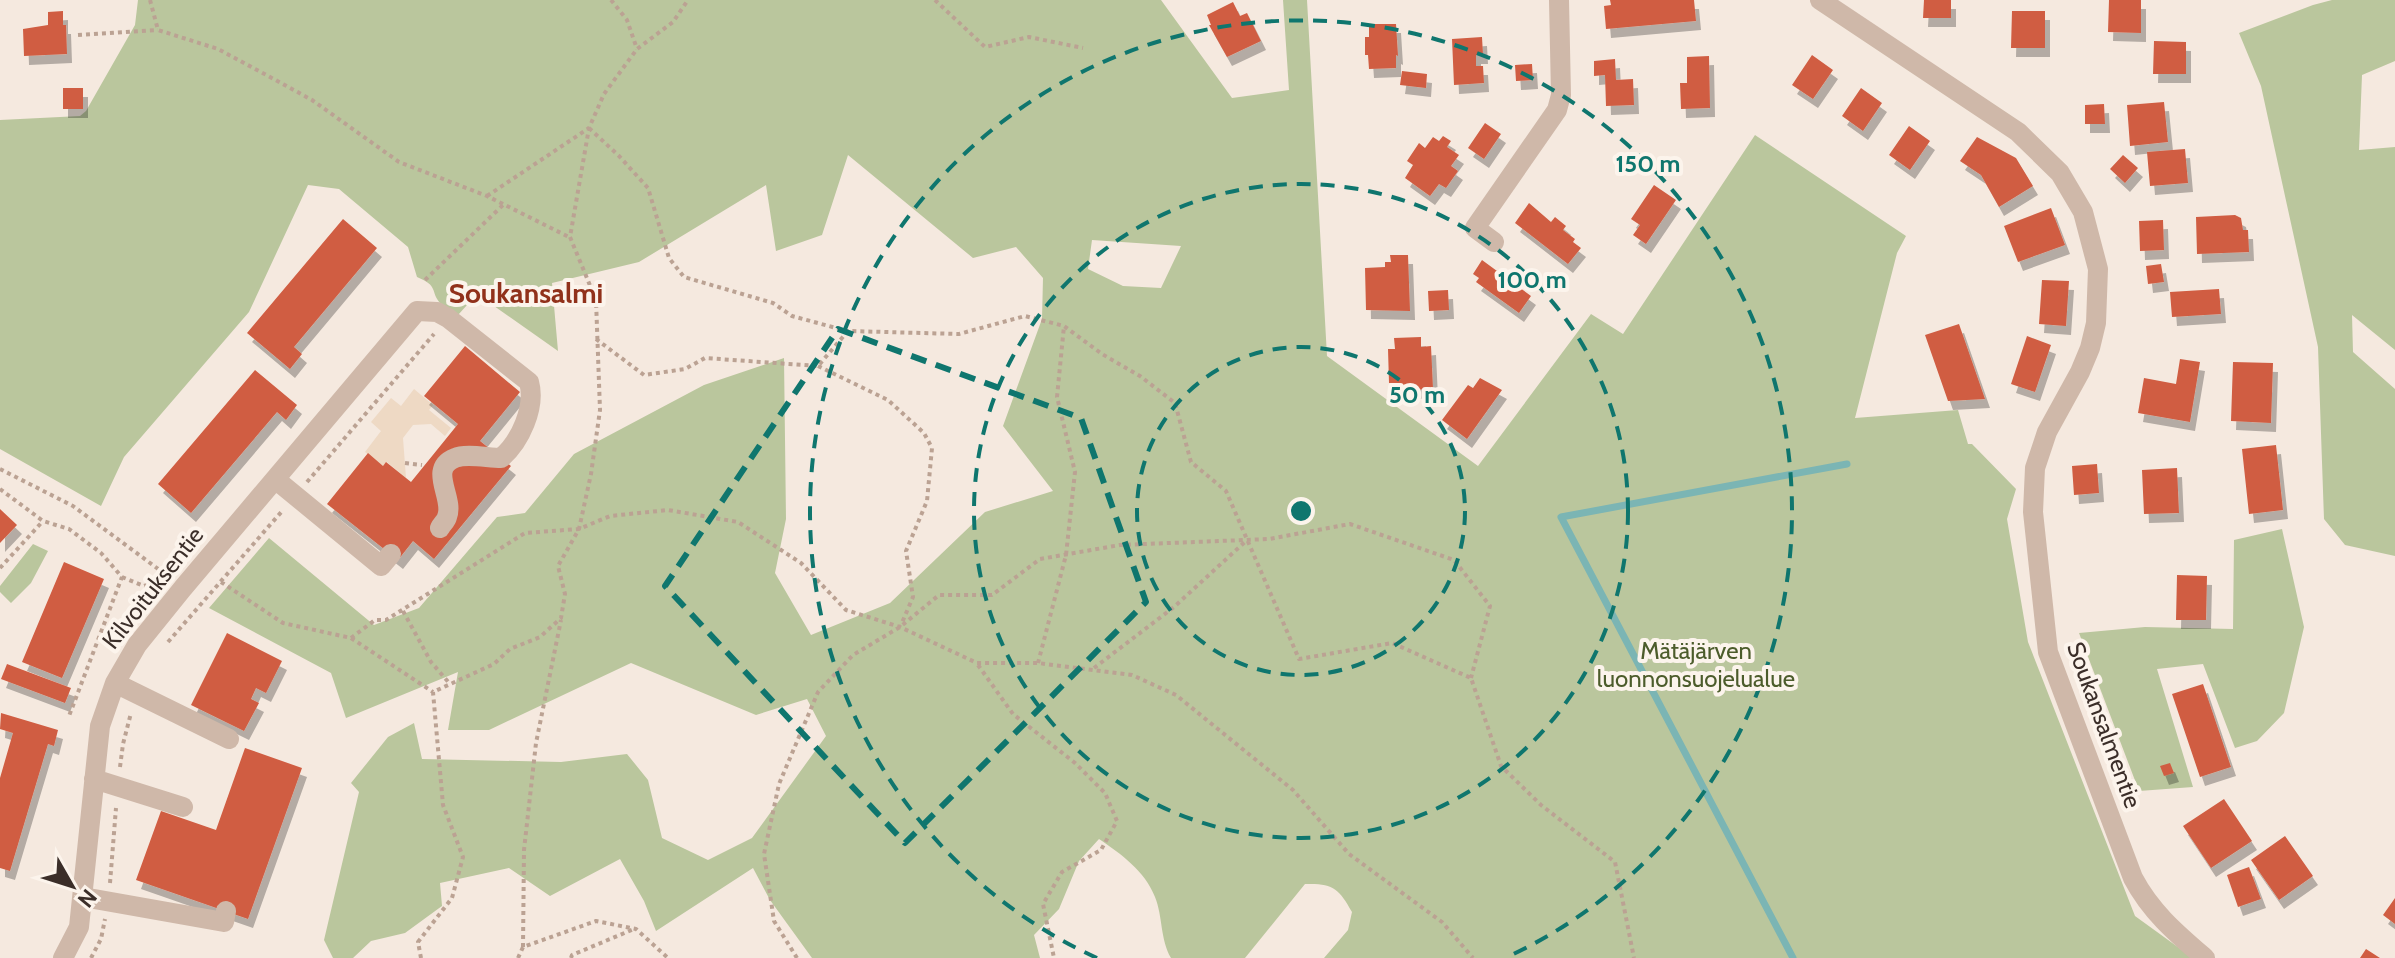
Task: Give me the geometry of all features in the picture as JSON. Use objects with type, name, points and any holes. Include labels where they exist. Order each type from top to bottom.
[{"type":"street","points":[[1494,242],[1475,228],[1557,110],[1561,95],[1559,0]]},
{"type":"street","name":"Soukansalmentie","points":[[1820,0],[2018,132],[2060,173],[2083,212],[2098,269],[2096,323],[2080,372],[2047,432],[2035,468],[2032,489],[2048,652],[2133,878],[2145,901],[2163,922],[2205,958]]},
{"type":"street","name":"Kilvoituksentie","points":[[63,958],[79,927],[100,726],[115,683],[137,645],[417,311],[437,312],[448,318]]},
{"type":"street","points":[[440,528],[448,517],[449,505],[442,471],[452,459],[458,457],[501,458],[512,449],[523,428],[532,391],[529,382],[448,318]]},
{"type":"street","points":[[275,479],[381,566],[391,554]]},
{"type":"street","points":[[115,683],[229,739]]},
{"type":"street","points":[[94,779],[183,807]]},
{"type":"street","points":[[83,897],[224,922],[226,911]]},
{"type":"path","points":[[150,0],[158,30]]},
{"type":"path","points":[[611,0],[627,20],[637,49]]},
{"type":"path","points":[[518,958],[523,947],[526,835],[536,743],[565,594],[558,566],[579,529],[600,410],[596,300],[570,237],[589,128],[604,94],[637,49],[673,22],[688,0]]},
{"type":"path","points":[[935,0],[985,47],[1029,37],[1083,48]]},
{"type":"path","points":[[78,35],[158,30],[218,49],[312,100],[399,162],[487,196],[570,237]]},
{"type":"path","points":[[487,196],[589,128]]},
{"type":"path","points":[[589,128],[648,188],[669,258],[684,277],[773,303],[792,316],[848,331],[959,334],[1025,316],[1064,326],[1175,403],[1191,462],[1226,491],[1299,659],[1392,643],[1471,678]]},
{"type":"path","points":[[425,280],[503,205]]},
{"type":"path","points":[[162,649],[448,318]]},
{"type":"path","points":[[1038,663],[1066,555],[1075,472],[1057,397],[1064,326]]},
{"type":"path","points":[[818,366],[848,331]]},
{"type":"path","points":[[596,339],[644,375],[685,369],[705,358],[818,366],[888,400],[924,433],[932,448],[927,501],[906,551],[913,597],[900,627]]},
{"type":"path","points":[[0,469],[73,506],[183,588]]},
{"type":"path","points":[[0,489],[43,521],[69,529],[101,553],[122,577],[144,586],[157,583],[175,565]]},
{"type":"path","points":[[351,638],[375,620],[386,620],[403,611],[525,533],[579,529],[610,516],[668,510],[738,522],[801,563],[846,610],[900,627],[977,663],[1038,663],[1132,675],[1176,695],[1293,790],[1349,854],[1442,922],[1473,958]]},
{"type":"path","points":[[0,568],[43,521]]},
{"type":"path","points":[[797,958],[774,921],[764,854],[779,784],[818,692],[853,655],[900,627],[939,595],[992,595],[1040,559],[1120,545],[1269,539],[1350,524],[1454,560],[1490,606],[1471,678],[1501,766],[1541,805],[1615,862],[1634,958]]},
{"type":"path","points":[[1093,669],[1174,607],[1248,539]]},
{"type":"path","points":[[69,716],[122,577]]},
{"type":"path","points":[[221,582],[283,623],[351,638],[433,692]]},
{"type":"path","points":[[403,611],[431,662],[450,684]]},
{"type":"path","points":[[433,692],[494,664],[510,649],[540,637],[561,618]]},
{"type":"path","points":[[977,663],[1013,714],[1075,763],[1105,793],[1117,821],[1101,850],[1062,872],[1043,904],[1054,958]]},
{"type":"path","points":[[421,958],[418,942],[452,898],[463,857],[443,805],[433,692]]},
{"type":"path","points":[[91,958],[101,939],[109,901],[123,744],[137,694]]},
{"type":"path","points":[[523,947],[596,921],[636,929],[668,958]]},
{"type":"path","points":[[571,958],[636,929]]},
{"type":"highlighted area","points":[[838,329],[1081,418],[1146,602],[905,843],[665,586]]},
{"type":"green space","name":"Mätäjärven luonnonsuojelualue","points":[[138,0],[1161,0],[1232,98],[1289,90],[1283,0],[1307,0],[1327,356],[1478,466],[1591,314],[1623,334],[1755,135],[1906,236],[1897,253],[1855,418],[1958,410],[1968,444],[1972,444],[2016,489],[2007,519],[2028,642],[2135,916],[2193,958],[1324,958],[1348,930],[1352,912],[1334,889],[1305,884],[1245,958],[1171,958],[1151,888],[1132,864],[1099,839],[1079,861],[1059,909],[1034,935],[1040,958],[812,958],[770,900],[753,868],[656,931],[644,901],[620,859],[550,896],[509,868],[440,883],[442,906],[405,933],[371,941],[353,958],[333,958],[324,940],[359,792],[351,783],[388,737],[414,723],[422,759],[561,762],[627,754],[648,780],[662,838],[708,860],[752,838],[826,736],[807,699],[756,715],[631,663],[489,730],[448,730],[458,672],[346,718],[331,673],[209,608],[269,538],[374,625],[419,608],[497,517],[525,513],[574,454],[704,385],[784,358],[786,519],[775,573],[811,635],[890,603],[985,512],[1053,491],[1003,426],[1042,319],[1043,278],[1016,247],[973,258],[848,155],[822,235],[776,251],[766,185],[639,262],[552,283],[558,351],[477,294],[458,315],[446,308],[431,286],[417,277],[408,247],[339,189],[308,185],[249,312],[124,457],[101,506],[0,449],[0,120],[80,116],[86,111],[135,25]],"holes":[[[1092,240],[1181,246],[1161,288],[1123,286],[1088,269]]]},
{"type":"green space","points":[[2332,0],[2395,0],[2395,61],[2362,75],[2359,150],[2395,147],[2395,350],[2352,315],[2353,352],[2395,389],[2395,556],[2345,545],[2324,519],[2318,347],[2261,86],[2239,33]]},
{"type":"green space","points":[[2282,529],[2304,627],[2284,713],[2257,741],[2235,748],[2203,664],[2157,669],[2193,787],[2139,791],[2079,633],[2145,627],[2233,629],[2234,540]]},
{"type":"green space","points":[[33,544],[48,551],[31,583],[11,603],[0,592],[0,586]]},
{"type":"shaded area","points":[[414,389],[433,405],[429,410],[451,428],[445,436],[431,424],[413,425],[403,438],[406,478],[387,462],[383,466],[365,452],[381,431],[371,422],[391,398],[401,406]]},
{"type":"building","points":[[1610,0],[1694,0],[1696,21],[1606,29],[1604,6],[1611,5]]},
{"type":"building","points":[[1924,0],[1951,0],[1951,18],[1923,18]]},
{"type":"building","points":[[2109,0],[2141,0],[2141,33],[2108,32]]},
{"type":"building","points":[[1233,2],[1240,16],[1247,13],[1261,41],[1227,57],[1209,25],[1207,15]]},
{"type":"building","points":[[63,11],[67,54],[24,56],[23,29],[48,25],[48,12]]},
{"type":"building","points":[[2012,11],[2045,11],[2045,48],[2011,48]]},
{"type":"building","points":[[1369,24],[1396,24],[1396,68],[1369,69],[1365,37],[1369,37]]},
{"type":"building","points":[[1482,37],[1483,55],[1476,55],[1476,66],[1483,66],[1484,83],[1454,85],[1452,39]]},
{"type":"building","points":[[2154,41],[2186,42],[2186,74],[2153,74]]},
{"type":"building","points":[[1812,55],[1833,70],[1813,99],[1792,85]]},
{"type":"building","points":[[1709,56],[1710,108],[1681,109],[1680,83],[1687,83],[1687,57]]},
{"type":"building","points":[[1615,59],[1616,80],[1633,79],[1634,105],[1606,106],[1605,75],[1594,76],[1594,61]]},
{"type":"building","points":[[1532,64],[1533,80],[1516,81],[1515,65]]},
{"type":"building","points":[[1402,71],[1427,74],[1426,88],[1400,85]]},
{"type":"building","points":[[63,88],[83,88],[83,109],[63,109]]},
{"type":"building","points":[[1861,88],[1882,103],[1863,131],[1842,116]]},
{"type":"building","points":[[2164,102],[2168,142],[2130,146],[2127,105]]},
{"type":"building","points":[[2104,104],[2105,124],[2085,124],[2085,105]]},
{"type":"building","points":[[1485,123],[1501,134],[1484,159],[1468,148]]},
{"type":"building","points":[[1909,126],[1930,141],[1910,170],[1889,155]]},
{"type":"building","points":[[1443,136],[1451,141],[1447,147],[1459,155],[1451,166],[1458,171],[1446,188],[1439,184],[1430,196],[1405,178],[1413,165],[1407,161],[1419,143],[1425,148],[1433,137],[1439,141]]},
{"type":"building","points":[[1977,137],[2016,158],[2033,186],[1999,207],[1981,175],[1960,161]]},
{"type":"building","points":[[2185,149],[2188,183],[2150,186],[2147,152]]},
{"type":"building","points":[[2123,155],[2138,168],[2125,183],[2110,169]]},
{"type":"building","points":[[1654,185],[1676,200],[1646,244],[1633,235],[1640,225],[1631,219]]},
{"type":"building","points":[[1529,203],[1551,222],[1555,217],[1566,226],[1563,230],[1581,248],[1568,264],[1515,223]]},
{"type":"building","points":[[2051,208],[2065,245],[2018,262],[2004,226]]},
{"type":"building","points":[[2235,215],[2241,218],[2243,230],[2248,230],[2249,252],[2197,254],[2196,217]]},
{"type":"building","points":[[343,219],[377,248],[294,347],[302,354],[290,369],[247,333]]},
{"type":"building","points":[[2163,220],[2164,250],[2140,251],[2139,221]]},
{"type":"building","points":[[1390,255],[1408,255],[1410,311],[1366,310],[1365,268],[1385,267],[1385,262],[1391,262]]},
{"type":"building","points":[[1482,260],[1531,296],[1519,313],[1476,282],[1479,278],[1473,274]]},
{"type":"building","points":[[2161,264],[2164,282],[2148,284],[2146,266]]},
{"type":"building","points":[[2042,280],[2069,281],[2066,326],[2039,324]]},
{"type":"building","points":[[2219,289],[2221,314],[2172,317],[2170,292]]},
{"type":"building","points":[[1448,290],[1449,310],[1429,311],[1428,291]]},
{"type":"building","points":[[1959,324],[1985,399],[1948,401],[1925,335]]},
{"type":"building","points":[[2027,336],[2051,345],[2035,392],[2011,384]]},
{"type":"building","points":[[1421,337],[1421,347],[1431,346],[1433,389],[1410,390],[1410,386],[1389,383],[1388,349],[1395,349],[1394,338]]},
{"type":"building","points":[[465,346],[520,392],[480,441],[511,466],[434,559],[413,541],[398,560],[327,504],[368,453],[383,466],[386,462],[411,482],[458,424],[424,396]]},
{"type":"building","points":[[2180,359],[2200,362],[2190,422],[2138,413],[2144,378],[2176,384]]},
{"type":"building","points":[[2233,362],[2273,363],[2271,423],[2231,421]]},
{"type":"building","points":[[255,370],[297,405],[286,420],[277,412],[191,513],[158,484]]},
{"type":"building","points":[[1480,378],[1502,390],[1467,439],[1442,420],[1468,385],[1473,388]]},
{"type":"building","points":[[2276,445],[2283,510],[2249,514],[2242,449]]},
{"type":"building","points":[[2097,464],[2099,493],[2074,495],[2072,466]]},
{"type":"building","points":[[2177,468],[2179,513],[2144,514],[2142,470]]},
{"type":"building","points":[[0,509],[17,525],[0,543]]},
{"type":"building","points":[[64,562],[104,579],[62,678],[22,662]]},
{"type":"building","points":[[2177,575],[2207,576],[2206,620],[2176,620]]},
{"type":"building","points":[[227,633],[282,661],[266,693],[256,688],[251,699],[259,703],[244,731],[191,705]]},
{"type":"building","points":[[7,664],[71,688],[65,703],[1,679]]},
{"type":"building","points":[[2203,684],[2231,767],[2200,777],[2172,694]]},
{"type":"building","points":[[1,713],[58,730],[54,746],[48,744],[10,871],[0,868],[0,778],[13,733],[0,729]]},
{"type":"building","points":[[245,748],[302,768],[248,919],[136,880],[161,811],[216,830]]},
{"type":"building","points":[[2170,763],[2174,773],[2164,776],[2160,766]]},
{"type":"building","points":[[2224,799],[2252,841],[2211,868],[2183,826]]},
{"type":"building","points":[[2285,836],[2313,876],[2279,900],[2251,860]]},
{"type":"building","points":[[2249,867],[2261,899],[2238,907],[2227,875]]},
{"type":"building","points":[[2395,898],[2395,924],[2383,915]]},
{"type":"building","points":[[2366,949],[2380,958],[2360,958]]},
{"type":"waterway","points":[[1793,958],[1561,517],[1847,464]]},
{"type":"district","name":"Soukansalmi","points":[[526,293]]}]
